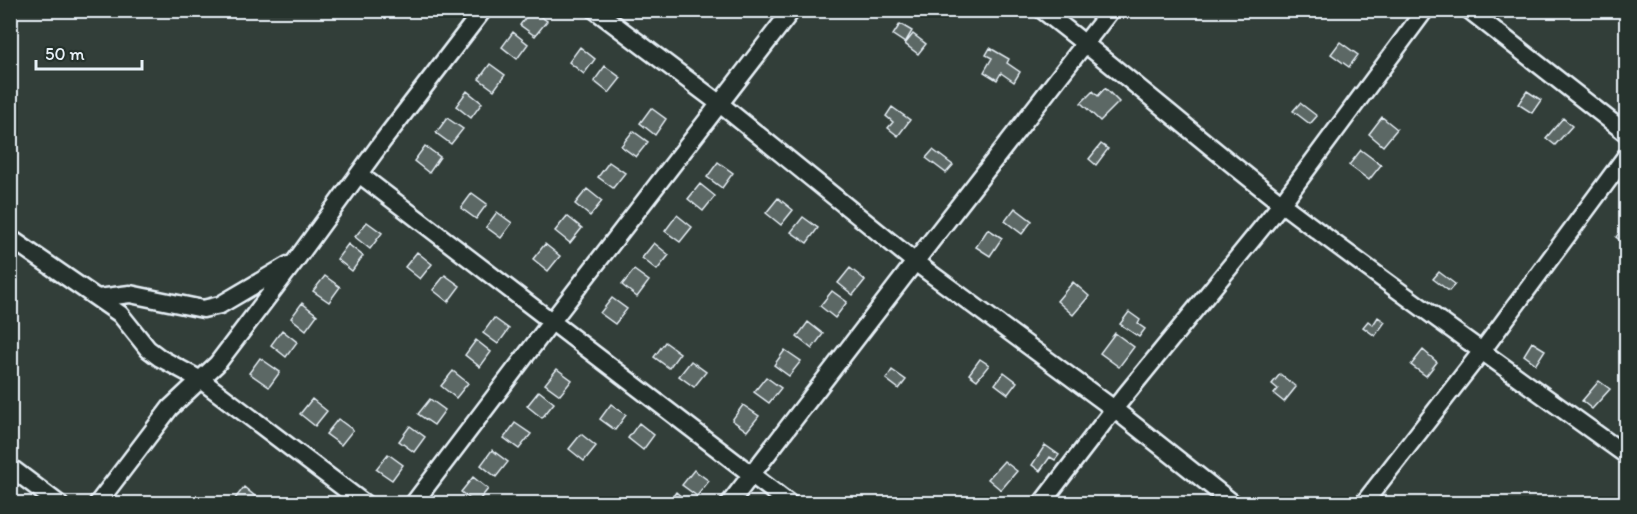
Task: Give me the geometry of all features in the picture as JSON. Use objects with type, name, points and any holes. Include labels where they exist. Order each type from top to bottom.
[{"type":"street","points":[[97,504],[170,408],[217,364],[483,10]]},
{"type":"street","points":[[595,10],[720,104],[915,262],[1114,409],[1234,504]]},
{"type":"street","points":[[413,504],[792,10]]},
{"type":"street","points":[[1042,10],[1282,203],[1626,455]]},
{"type":"street","points":[[729,504],[1111,10]]},
{"type":"street","points":[[1041,504],[1114,409],[1282,203],[1425,10]]},
{"type":"street","points":[[1469,10],[1626,133]]},
{"type":"street","points":[[1363,504],[1482,351],[1626,156]]},
{"type":"street","points":[[359,174],[790,504]]},
{"type":"street","points":[[10,238],[120,314],[148,349],[160,358],[201,380],[365,504]]},
{"type":"street","points":[[98,298],[130,294],[203,309],[220,305],[296,260]]},
{"type":"street","points":[[10,467],[59,504]]},
{"type":"building","points":[[531,10],[547,21],[535,36],[520,25]]},
{"type":"building","points":[[900,24],[912,31],[905,43],[893,35]]},
{"type":"building","points":[[513,32],[528,44],[517,59],[502,47]]},
{"type":"building","points":[[913,34],[926,44],[918,54],[905,44]]},
{"type":"building","points":[[1340,42],[1358,55],[1349,67],[1331,54]]},
{"type":"building","points":[[580,47],[595,59],[584,74],[569,62]]},
{"type":"building","points":[[990,48],[1009,59],[1007,63],[1020,72],[1014,82],[1001,73],[997,80],[984,72],[992,58],[986,55]]},
{"type":"building","points":[[490,64],[505,75],[494,90],[479,79]]},
{"type":"building","points":[[605,66],[621,78],[609,93],[594,81]]},
{"type":"building","points":[[1105,88],[1119,102],[1100,121],[1081,103],[1093,91],[1098,96]]},
{"type":"building","points":[[467,91],[482,103],[471,118],[456,106]]},
{"type":"building","points":[[1527,91],[1541,100],[1532,113],[1518,104]]},
{"type":"building","points":[[1300,103],[1317,116],[1310,124],[1293,111]]},
{"type":"building","points":[[892,107],[910,120],[898,136],[888,128],[893,122],[886,116]]},
{"type":"building","points":[[651,108],[666,119],[655,135],[640,123]]},
{"type":"building","points":[[1382,117],[1397,129],[1383,146],[1369,134]]},
{"type":"building","points":[[447,118],[463,129],[451,144],[436,133]]},
{"type":"building","points":[[1563,118],[1572,126],[1555,145],[1546,138]]},
{"type":"building","points":[[633,131],[648,142],[636,157],[621,146]]},
{"type":"building","points":[[1101,144],[1108,149],[1096,165],[1089,159]]},
{"type":"building","points":[[425,146],[440,157],[429,173],[414,161]]},
{"type":"building","points":[[933,150],[953,165],[946,173],[926,158]]},
{"type":"building","points":[[1361,150],[1381,165],[1369,180],[1349,165]]},
{"type":"building","points":[[609,162],[625,173],[613,188],[598,177]]},
{"type":"building","points":[[718,162],[733,173],[722,188],[707,177]]},
{"type":"building","points":[[700,184],[715,196],[703,211],[688,199]]},
{"type":"building","points":[[587,189],[602,201],[590,216],[575,204]]},
{"type":"building","points":[[472,193],[487,204],[476,219],[461,208]]},
{"type":"building","points":[[778,198],[793,210],[781,225],[766,213]]},
{"type":"building","points":[[1015,208],[1032,221],[1022,234],[1005,221]]},
{"type":"building","points":[[497,212],[512,223],[501,238],[486,227]]},
{"type":"building","points":[[677,215],[692,227],[680,242],[665,231]]},
{"type":"building","points":[[567,216],[582,228],[570,243],[555,231]]},
{"type":"building","points":[[803,217],[818,228],[807,243],[791,232]]},
{"type":"building","points":[[367,222],[382,233],[370,249],[355,237]]},
{"type":"building","points":[[1626,224],[1626,245],[1616,237]]},
{"type":"building","points":[[988,229],[1002,238],[990,256],[976,247]]},
{"type":"building","points":[[654,243],[669,255],[657,270],[642,258]]},
{"type":"building","points":[[348,244],[363,256],[352,271],[337,259]]},
{"type":"building","points":[[545,244],[560,256],[548,271],[533,259]]},
{"type":"building","points":[[417,252],[432,264],[420,279],[405,267]]},
{"type":"building","points":[[850,268],[865,280],[853,295],[838,283]]},
{"type":"building","points":[[634,270],[649,281],[637,297],[622,285]]},
{"type":"building","points":[[1439,272],[1455,284],[1449,291],[1433,279]]},
{"type":"building","points":[[445,275],[460,286],[448,302],[433,290]]},
{"type":"building","points":[[325,276],[340,287],[329,302],[313,291]]},
{"type":"building","points":[[1073,282],[1089,296],[1073,315],[1057,301]]},
{"type":"building","points":[[832,291],[847,302],[835,318],[820,306]]},
{"type":"building","points":[[612,298],[627,309],[615,324],[600,313]]},
{"type":"building","points":[[302,303],[317,315],[306,330],[291,318]]},
{"type":"building","points":[[1129,312],[1140,320],[1138,324],[1145,329],[1139,337],[1120,324]]},
{"type":"building","points":[[1378,317],[1385,322],[1375,336],[1363,327],[1368,321],[1373,325]]},
{"type":"building","points":[[494,318],[509,329],[498,344],[483,333]]},
{"type":"building","points":[[808,322],[823,334],[812,349],[797,337]]},
{"type":"building","points":[[282,330],[297,342],[286,357],[271,345]]},
{"type":"building","points":[[1115,333],[1134,347],[1119,367],[1100,353]]},
{"type":"building","points":[[476,340],[491,352],[480,367],[465,355]]},
{"type":"building","points":[[665,342],[680,353],[669,368],[654,357]]},
{"type":"building","points":[[1532,342],[1545,350],[1536,364],[1524,355]]},
{"type":"building","points":[[785,350],[801,361],[789,376],[774,365]]},
{"type":"building","points":[[1423,350],[1437,362],[1426,376],[1411,365]]},
{"type":"building","points":[[260,358],[280,372],[269,387],[249,373]]},
{"type":"building","points":[[980,359],[989,365],[977,380],[969,374]]},
{"type":"building","points":[[691,361],[706,372],[694,387],[679,376]]},
{"type":"building","points":[[557,369],[572,380],[560,395],[545,384]]},
{"type":"building","points":[[892,370],[906,380],[899,389],[886,379]]},
{"type":"building","points":[[453,371],[468,383],[456,398],[441,386]]},
{"type":"building","points":[[1004,372],[1017,382],[1008,394],[995,384]]},
{"type":"building","points":[[1280,374],[1296,387],[1284,402],[1274,394],[1278,389],[1272,384]]},
{"type":"building","points":[[766,377],[781,388],[769,403],[754,392]]},
{"type":"building","points":[[1599,381],[1610,389],[1592,409],[1582,401]]},
{"type":"building","points":[[539,391],[554,403],[542,418],[527,406]]},
{"type":"building","points":[[312,399],[327,411],[315,426],[300,414]]},
{"type":"building","points":[[430,399],[445,410],[434,425],[418,414]]},
{"type":"building","points":[[611,404],[626,415],[615,430],[600,419]]},
{"type":"building","points":[[743,405],[759,416],[747,431],[732,420]]},
{"type":"building","points":[[338,419],[353,430],[341,445],[326,434]]},
{"type":"building","points":[[515,423],[531,434],[519,449],[504,438]]},
{"type":"building","points":[[639,423],[654,435],[643,450],[628,438]]},
{"type":"building","points":[[410,426],[425,437],[414,452],[399,441]]},
{"type":"building","points":[[581,434],[596,446],[584,461],[569,449]]},
{"type":"building","points":[[1045,445],[1059,455],[1055,460],[1050,457],[1040,471],[1032,465]]},
{"type":"building","points":[[492,450],[508,462],[496,477],[481,465]]},
{"type":"building","points":[[388,454],[403,465],[392,480],[376,469]]},
{"type":"building","points":[[1004,461],[1017,471],[1001,490],[988,479]]},
{"type":"building","points":[[694,470],[709,481],[697,496],[682,485]]},
{"type":"building","points":[[473,477],[488,489],[476,504],[461,492]]},
{"type":"building","points":[[244,487],[256,497],[251,504],[231,504]]},
{"type":"building","points":[[676,492],[690,504],[667,504]]}]
